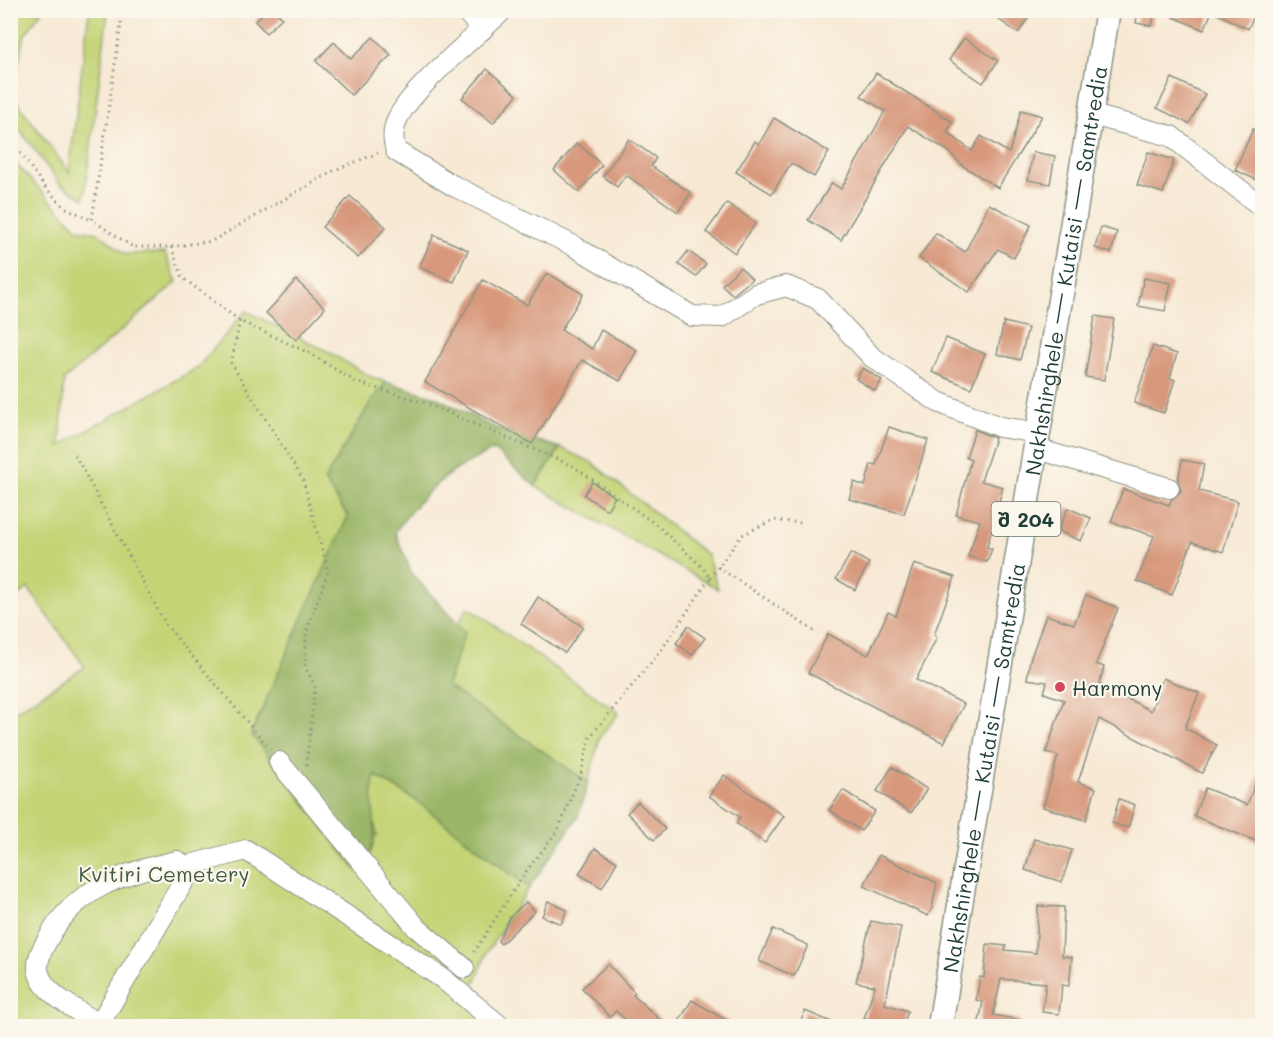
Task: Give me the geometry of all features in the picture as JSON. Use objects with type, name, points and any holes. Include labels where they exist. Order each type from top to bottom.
[{"type":"main road","name":"Nakhshirghele — Kutaisi — Samtredia","points":[[940,1026],[1039,441],[1108,10]]},
{"type":"street","points":[[465,10],[482,30]]},
{"type":"street","points":[[503,10],[412,96],[397,118],[392,137],[396,151],[452,185],[572,245],[692,316],[722,317],[756,294],[786,286],[818,299],[872,357],[938,402],[1169,488]]},
{"type":"street","points":[[1092,115],[1171,136],[1263,207]]},
{"type":"street","points":[[279,762],[304,789],[417,928],[464,968]]},
{"type":"street","points":[[191,869],[177,861],[116,877],[75,902],[55,925],[39,954],[39,973],[47,988],[98,1025],[194,864],[246,850],[442,978],[490,1024]]},
{"type":"path","points":[[92,220],[123,10]]},
{"type":"path","points":[[10,138],[44,186],[64,207],[92,220],[133,247],[171,247],[212,241],[335,170],[370,154],[396,151]]},
{"type":"path","points":[[171,247],[183,278],[240,321],[309,353],[356,382],[423,402],[573,466],[658,526],[703,568],[710,578]]},
{"type":"path","points":[[240,321],[231,363],[303,480],[328,572],[306,633],[305,666],[315,687],[304,789]]},
{"type":"path","points":[[75,455],[166,624],[279,762]]},
{"type":"path","points":[[464,968],[525,873],[558,830],[581,774],[590,737],[662,649],[742,535],[773,520],[801,523]]},
{"type":"path","points":[[718,567],[814,631]]},
{"type":"green space","points":[[11,10],[42,11],[24,36],[12,95],[69,172],[89,11],[108,11],[84,199],[60,184],[11,118]]},
{"type":"green space","name":"Kvitiri Cemetery","points":[[10,158],[78,229],[99,233],[125,254],[165,253],[177,282],[64,380],[60,446],[197,368],[246,311],[323,349],[373,378],[386,382],[372,400],[349,516],[251,734],[377,836],[370,801],[374,775],[414,799],[529,888],[487,952],[472,991],[499,1026],[11,1026],[10,770],[14,712],[85,667],[28,588],[11,602]]},
{"type":"green space","points":[[386,382],[436,397],[491,426],[560,448],[535,486],[494,450],[463,465],[427,493],[395,532],[412,574],[465,632],[447,686],[588,782],[578,817],[529,888],[414,799],[375,775],[373,802],[375,836],[367,859],[357,871],[251,734],[348,516],[324,481],[372,400]]},
{"type":"green space","points":[[560,448],[591,462],[707,555],[718,589],[535,486]]},
{"type":"green space","points":[[468,607],[619,713],[600,737],[588,782],[446,686],[464,632],[458,624]]},
{"type":"building","points":[[267,10],[275,10],[282,18],[266,33],[255,21]]},
{"type":"building","points":[[985,10],[1034,10],[1018,33]]},
{"type":"building","points":[[1138,10],[1155,10],[1152,26],[1136,23]]},
{"type":"building","points":[[1157,10],[1243,10],[1254,16],[1248,29],[1212,11],[1204,30]]},
{"type":"building","points":[[373,37],[391,55],[351,95],[316,61],[334,42],[351,59]]},
{"type":"building","points":[[964,38],[998,61],[983,83],[949,60]]},
{"type":"building","points":[[487,69],[517,95],[493,123],[462,98]]},
{"type":"building","points":[[876,73],[953,122],[947,132],[972,151],[981,136],[1009,153],[1021,110],[1042,116],[998,188],[963,166],[948,151],[908,126],[841,240],[808,220],[832,183],[841,189],[885,111],[861,96]]},
{"type":"building","points":[[1172,78],[1205,94],[1189,124],[1157,108]]},
{"type":"building","points":[[774,118],[829,152],[814,177],[791,163],[772,194],[736,172],[755,141],[759,144]]},
{"type":"building","points":[[1253,129],[1263,133],[1263,183],[1235,170]]},
{"type":"building","points":[[629,139],[656,158],[651,166],[691,193],[678,212],[626,175],[617,187],[603,176]]},
{"type":"building","points":[[577,143],[602,165],[579,192],[554,170]]},
{"type":"building","points":[[1033,152],[1055,156],[1050,184],[1028,180]]},
{"type":"building","points":[[1148,152],[1174,160],[1163,193],[1137,185]]},
{"type":"building","points":[[350,196],[386,227],[358,258],[322,227]]},
{"type":"building","points":[[727,203],[756,223],[735,253],[706,232]]},
{"type":"building","points":[[989,204],[1031,225],[1014,258],[998,249],[969,292],[919,258],[936,233],[965,252]]},
{"type":"building","points":[[1101,227],[1117,232],[1111,253],[1095,248]]},
{"type":"building","points":[[434,235],[468,250],[454,282],[419,267]]},
{"type":"building","points":[[688,251],[706,264],[696,277],[678,264]]},
{"type":"building","points":[[740,267],[752,279],[733,295],[722,285]]},
{"type":"building","points":[[547,273],[583,294],[561,330],[592,349],[601,330],[637,350],[620,381],[582,360],[532,444],[425,382],[483,280],[527,305]]},
{"type":"building","points":[[1144,278],[1171,283],[1165,311],[1138,306]]},
{"type":"building","points":[[296,280],[325,308],[296,340],[266,313]]},
{"type":"building","points":[[1095,316],[1114,319],[1104,380],[1085,377]]},
{"type":"building","points":[[1004,322],[1028,328],[1020,360],[997,354]]},
{"type":"building","points":[[946,338],[985,354],[971,388],[932,372]]},
{"type":"building","points":[[1153,346],[1177,354],[1170,378],[1175,380],[1164,413],[1134,403]]},
{"type":"building","points":[[863,368],[882,380],[875,391],[856,379]]},
{"type":"building","points":[[889,427],[928,440],[904,514],[849,499],[854,482],[865,486],[871,464],[876,465]]},
{"type":"building","points":[[975,430],[995,438],[981,481],[1003,487],[987,547],[992,549],[987,562],[968,556],[980,521],[956,515],[971,459],[966,457]]},
{"type":"building","points":[[1182,460],[1204,464],[1199,491],[1238,501],[1223,552],[1192,542],[1172,595],[1137,581],[1154,536],[1111,522],[1123,489],[1169,505],[1181,491],[1178,480]]},
{"type":"building","points":[[592,482],[615,497],[607,510],[584,495]]},
{"type":"building","points":[[1068,508],[1091,518],[1081,541],[1058,531]]},
{"type":"building","points":[[851,553],[869,563],[855,590],[836,579]]},
{"type":"building","points":[[914,564],[955,577],[934,635],[937,637],[916,680],[964,704],[944,743],[808,673],[828,634],[868,655],[888,612],[896,616]]},
{"type":"building","points":[[1086,595],[1118,608],[1096,664],[1104,667],[1099,684],[1151,711],[1163,678],[1199,693],[1185,728],[1217,745],[1202,773],[1099,719],[1078,782],[1096,788],[1086,820],[1043,807],[1058,756],[1046,752],[1064,700],[1044,693],[1047,682],[1027,679],[1030,660],[1046,615],[1074,624]]},
{"type":"building","points":[[538,597],[583,627],[565,653],[521,624]]},
{"type":"building","points":[[688,626],[705,638],[692,655],[676,643]]},
{"type":"building","points":[[892,767],[927,789],[911,813],[877,791]]},
{"type":"building","points":[[1261,768],[1263,844],[1194,816],[1205,788],[1247,805]]},
{"type":"building","points":[[724,775],[784,816],[765,843],[736,823],[740,817],[709,796]]},
{"type":"building","points":[[843,790],[875,811],[861,831],[829,810]]},
{"type":"building","points":[[1119,799],[1135,805],[1128,828],[1112,823]]},
{"type":"building","points":[[638,802],[665,829],[654,840],[627,813]]},
{"type":"building","points":[[1034,839],[1072,850],[1062,882],[1025,870]]},
{"type":"building","points":[[595,848],[617,862],[602,888],[579,874]]},
{"type":"building","points":[[879,855],[937,883],[928,916],[864,886]]},
{"type":"building","points":[[548,901],[567,910],[561,924],[542,916]]},
{"type":"building","points":[[526,902],[535,911],[501,944],[498,941],[510,917]]},
{"type":"building","points":[[1038,906],[1064,907],[1062,956],[1072,957],[1069,986],[1062,985],[1059,1014],[1042,1012],[1046,983],[1001,979],[993,1015],[1020,1020],[1019,1026],[978,1026],[983,1002],[976,1000],[980,977],[984,978],[987,944],[1006,946],[1005,950],[1036,953]]},
{"type":"building","points":[[871,921],[901,927],[885,1004],[908,1011],[903,1026],[891,1026],[864,1018],[875,986],[856,982]]},
{"type":"building","points":[[773,929],[808,945],[794,976],[759,961]]},
{"type":"building","points":[[608,964],[635,993],[633,995],[667,1026],[632,1026],[616,1011],[610,1017],[582,988]]},
{"type":"building","points":[[692,1000],[736,1026],[676,1026]]},
{"type":"building","points":[[805,1011],[841,1026],[799,1026]]},
{"type":"place","name":"Harmony","points":[[1060,687]]}]
